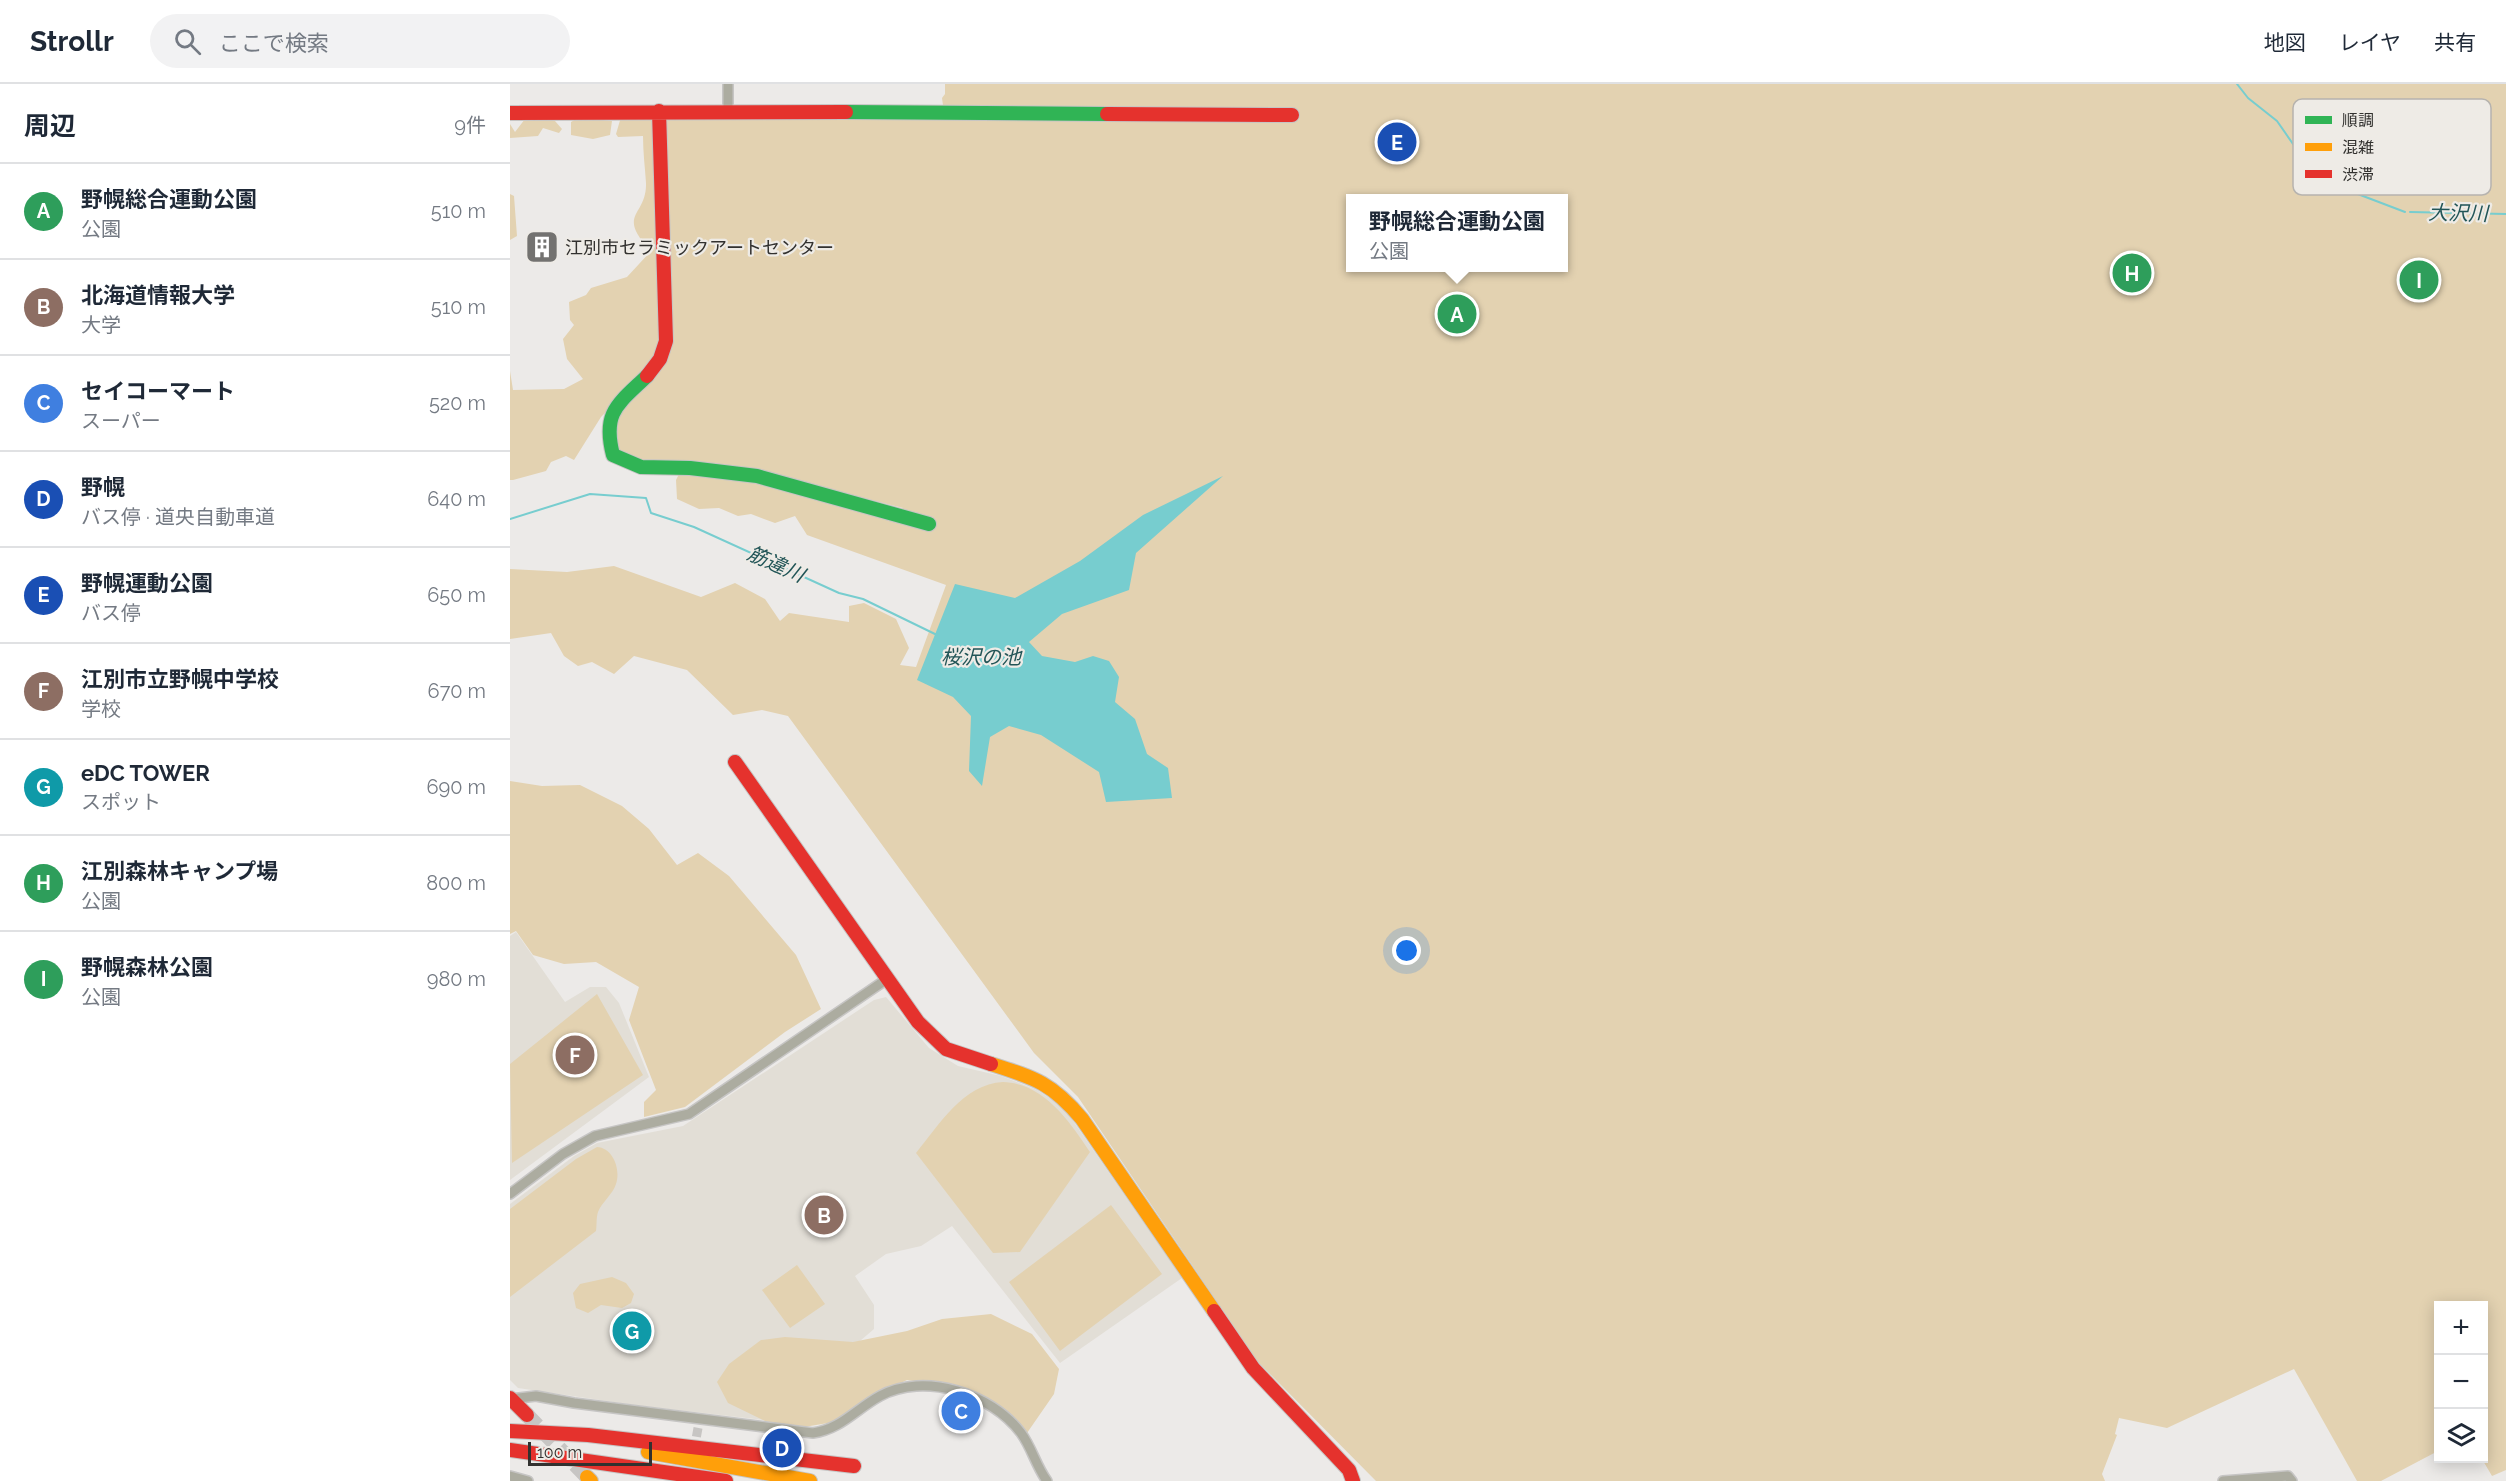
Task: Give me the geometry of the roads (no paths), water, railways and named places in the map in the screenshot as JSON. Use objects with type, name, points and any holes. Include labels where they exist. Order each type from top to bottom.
[{"type":"main road","points":[[659,111],[666,341],[661,363],[611,413],[606,436],[613,455],[641,467],[690,468],[757,476],[929,524]]},
{"type":"main road","points":[[510,113],[728,111],[1292,115]]},
{"type":"main road","points":[[735,762],[918,1022],[946,1049],[1038,1079],[1063,1096],[1082,1119],[1253,1368],[1349,1470],[1353,1481]]},
{"type":"main road","points":[[510,1398],[527,1415]]},
{"type":"main road","points":[[510,1433],[599,1437],[854,1466]]},
{"type":"main road","points":[[510,1433],[663,1454],[810,1481]]},
{"type":"main road","points":[[510,1450],[726,1481]]},
{"type":"main road","points":[[682,1473],[710,1481]]},
{"type":"street","points":[[728,84],[728,111]]},
{"type":"street","points":[[510,1194],[563,1154],[595,1136],[689,1114],[887,979]]},
{"type":"street","points":[[510,1398],[543,1397],[574,1403],[813,1433],[829,1431],[880,1396],[901,1387],[919,1385],[956,1391],[981,1400],[1020,1432],[1047,1481]]},
{"type":"street","points":[[510,1476],[528,1481]]},
{"type":"street","points":[[2223,1481],[2288,1476],[2292,1481]]},
{"type":"water","name":"桜沢の池","points":[[1223,476],[1136,553],[1129,590],[1062,614],[1029,642],[1042,656],[1075,662],[1093,656],[1109,661],[1119,677],[1115,702],[1135,719],[1147,754],[1168,768],[1172,798],[1106,802],[1099,772],[1041,735],[1009,726],[990,737],[982,786],[969,771],[971,716],[953,697],[917,680],[955,584],[1015,598],[1080,561],[1143,515]]},
{"type":"waterway","name":"大沢川","points":[[2237,84],[2248,98],[2277,121],[2293,144]]},
{"type":"waterway","name":"大沢川","points":[[2360,195],[2405,212]]},
{"type":"waterway","name":"大沢川","points":[[2410,212],[2506,214]]},
{"type":"waterway","name":"筋違川","points":[[510,519],[590,494],[646,498],[651,513],[694,527],[839,593],[863,599],[937,635]]},
{"type":"tunnel","points":[[527,1415],[587,1477]]},
{"type":"tunnel","points":[[694,1450],[700,1417]]},
{"type":"place","name":"野幌運動公園","points":[[1397,142]]},
{"type":"place","name":"江別市セラミックアートセンター","points":[[542,247]]},
{"type":"place","name":"江別森林キャンプ場","points":[[2132,273]]},
{"type":"place","name":"野幌森林公園","points":[[2419,280]]},
{"type":"place","name":"野幌総合運動公園","points":[[1457,314]]},
{"type":"place","name":"江別市立野幌中学校","points":[[575,1055]]},
{"type":"place","name":"北海道情報大学","points":[[824,1215]]},
{"type":"place","name":"eDC TOWER","points":[[632,1331]]},
{"type":"place","name":"セイコーマート","points":[[961,1411]]},
{"type":"place","name":"野幌","points":[[782,1448]]}]
